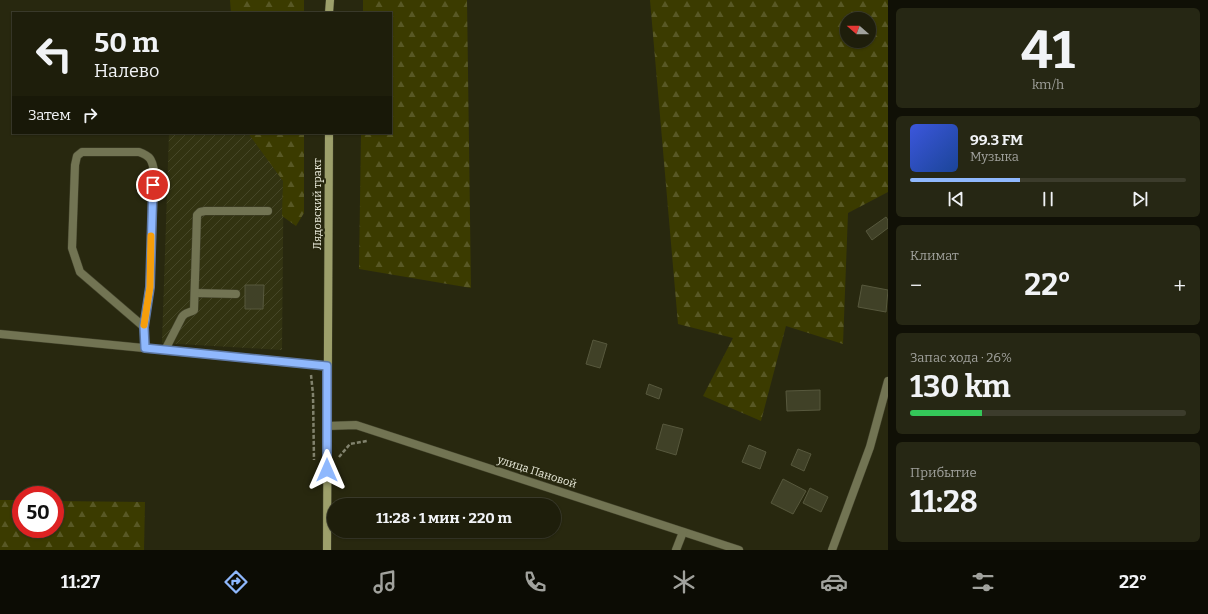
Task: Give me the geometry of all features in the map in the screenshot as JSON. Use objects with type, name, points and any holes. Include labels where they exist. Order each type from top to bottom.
[{"type":"main road","points":[[330,0],[330,12]]},
{"type":"main road","name":"Лядовский тракт","points":[[327,550],[329,134]]},
{"type":"street","points":[[144,327],[80,272],[72,248],[75,165],[77,156],[82,152],[139,152],[147,155],[153,161],[154,171],[150,287],[144,327],[145,348]]},
{"type":"street","points":[[165,350],[182,317],[194,310],[197,215],[200,212],[205,211],[268,211]]},
{"type":"street","points":[[195,294],[236,294]]},
{"type":"street","points":[[0,334],[327,366]]},
{"type":"street","points":[[832,550],[870,447],[888,381]]},
{"type":"street","name":"улица Пановой","points":[[327,426],[356,425],[376,431],[739,550]]},
{"type":"street","points":[[676,550],[682,532]]},
{"type":"path","points":[[310,364],[313,394],[314,460]]},
{"type":"path","points":[[338,459],[350,444],[363,441],[374,441],[376,431]]},
{"type":"shaded area","points":[[169,134],[284,134],[282,350],[162,343]]},
{"type":"green space","points":[[230,0],[304,0],[304,12],[231,12]]},
{"type":"green space","points":[[363,0],[467,0],[471,288],[359,269],[361,134],[392,134],[392,12],[363,12]]},
{"type":"green space","points":[[650,0],[888,0],[888,192],[848,213],[843,344],[786,326],[761,421],[703,396],[733,338],[678,324]]},
{"type":"green space","points":[[249,134],[304,134],[304,213],[296,226],[282,216],[283,181]]},
{"type":"green space","points":[[0,500],[12,500],[12,538],[64,538],[64,501],[145,502],[144,550],[0,550]]},
{"type":"building","points":[[886,217],[888,220],[888,228],[872,240],[866,231]]},
{"type":"building","points":[[245,285],[264,285],[263,309],[245,309]]},
{"type":"building","points":[[862,285],[888,290],[886,312],[858,307]]},
{"type":"building","points":[[593,340],[607,344],[600,368],[586,364]]},
{"type":"building","points":[[649,384],[662,389],[659,399],[646,394]]},
{"type":"building","points":[[820,390],[820,410],[787,411],[786,391]]},
{"type":"building","points":[[663,424],[683,429],[676,455],[656,449]]},
{"type":"building","points":[[749,445],[766,452],[760,469],[742,462]]},
{"type":"building","points":[[798,449],[811,454],[804,471],[791,465]]},
{"type":"building","points":[[783,479],[806,491],[793,514],[771,503]]},
{"type":"building","points":[[810,488],[828,497],[821,512],[803,503]]},
{"type":"slow traffic","points":[[144,325],[150,287],[151,236]]},
{"type":"route","points":[[153,185],[150,287],[144,327],[145,348],[327,366],[327,470]]}]
